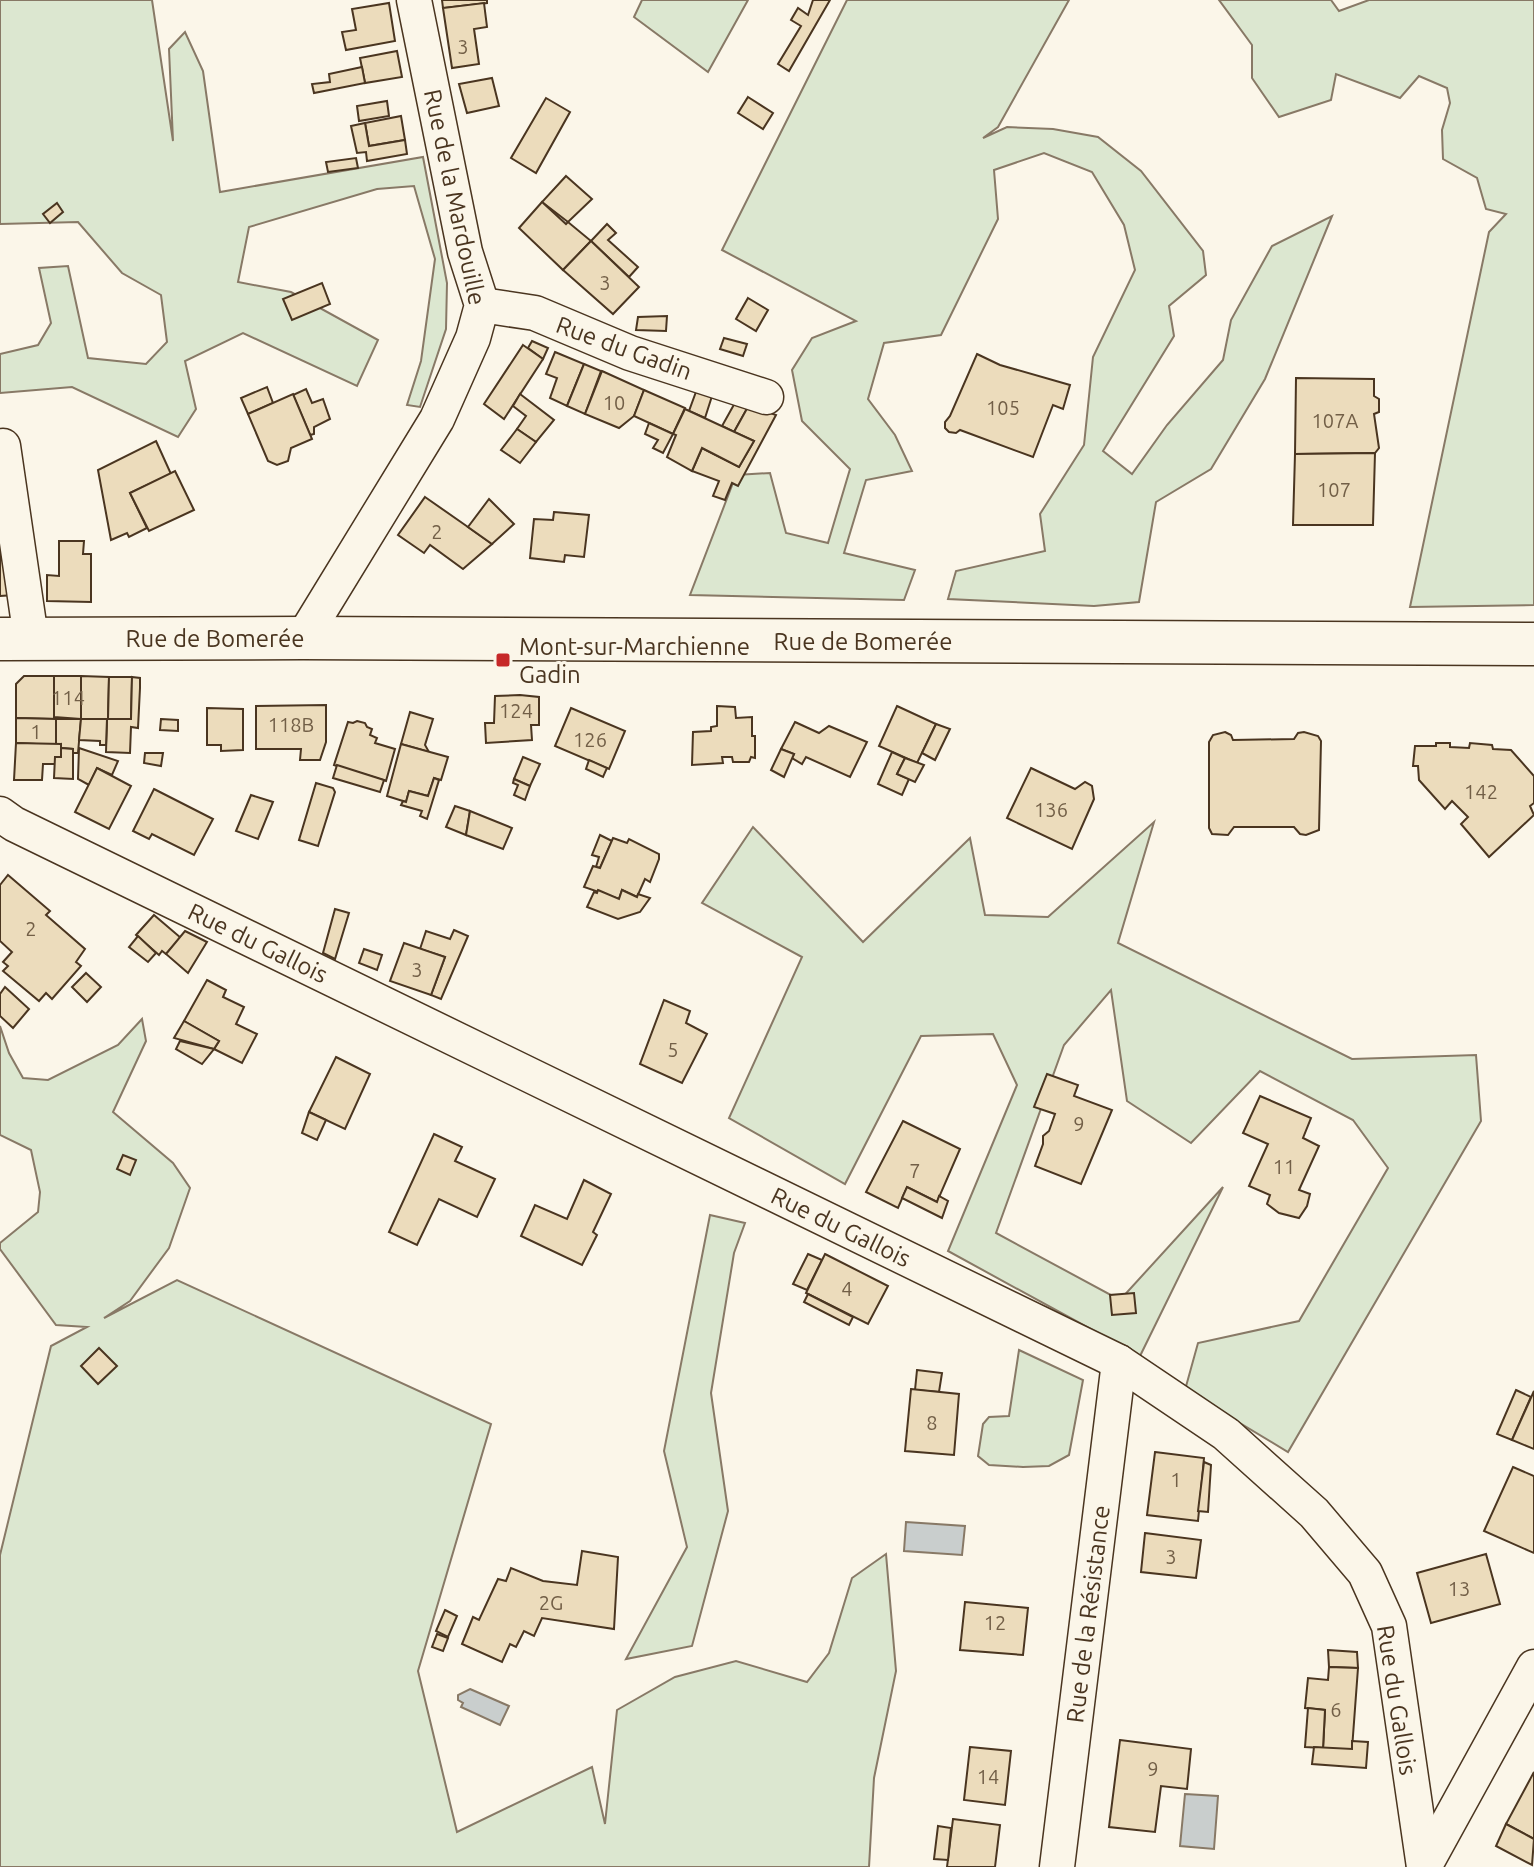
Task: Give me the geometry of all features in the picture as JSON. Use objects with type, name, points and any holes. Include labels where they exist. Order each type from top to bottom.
[{"type":"main road","name":"Rue de Bomerée","points":[[15,638],[1534,644]]},
{"type":"street","name":"Rue de la Mardouille","points":[[303,638],[437,419],[473,338],[482,305],[465,252],[414,0]]},
{"type":"street","name":"Rue du Gadin","points":[[482,305],[535,313],[630,353],[766,397]]},
{"type":"street","points":[[3,446],[15,638]]},
{"type":"street","name":"Rue du Gallois","points":[[0,814],[14,824],[1119,1362],[1226,1434],[1314,1513],[1365,1573],[1389,1626],[1424,1867]]},
{"type":"street","name":"Rue de la Résistance","points":[[1057,1867],[1119,1362]]},
{"type":"street","points":[[1424,1867],[1534,1667]]},
{"type":"green space","points":[[0,0],[152,0],[173,141],[169,49],[185,32],[203,71],[220,192],[423,157],[447,283],[446,329],[420,407],[407,405],[421,361],[435,259],[414,186],[377,189],[249,227],[238,282],[291,292],[378,340],[357,386],[243,333],[185,361],[196,409],[178,437],[72,387],[0,393],[0,354],[38,345],[51,323],[39,268],[68,266],[88,358],[146,364],[167,342],[161,295],[122,273],[78,222],[0,224]]},
{"type":"green space","points":[[642,0],[748,0],[708,72],[634,17]]},
{"type":"green space","points":[[847,0],[1069,0],[998,127],[983,138],[1007,127],[1053,129],[1098,137],[1141,171],[1203,251],[1206,275],[1169,306],[1174,336],[1103,451],[1132,474],[1167,425],[1223,360],[1231,320],[1272,246],[1332,216],[1265,379],[1211,469],[1156,502],[1139,602],[1094,606],[948,599],[956,571],[1045,551],[1040,514],[1084,445],[1093,357],[1135,270],[1124,225],[1092,172],[1044,153],[994,170],[998,219],[941,335],[884,343],[868,399],[895,435],[912,471],[866,480],[844,553],[915,570],[904,600],[690,595],[736,475],[770,473],[786,533],[828,543],[850,469],[802,421],[792,370],[812,338],[856,321],[722,250]]},
{"type":"green space","points":[[1219,0],[1331,0],[1339,11],[1369,0],[1534,0],[1534,605],[1410,607],[1489,232],[1506,214],[1486,209],[1477,178],[1443,159],[1442,130],[1450,103],[1447,88],[1419,76],[1400,98],[1336,74],[1331,100],[1279,117],[1252,78],[1252,45]]},
{"type":"green space","points":[[1154,822],[1118,943],[1352,1059],[1476,1055],[1481,1121],[1288,1452],[1185,1390],[1198,1343],[1299,1321],[1388,1168],[1353,1120],[1260,1071],[1191,1143],[1127,1101],[1111,990],[1064,1045],[996,1233],[1120,1300],[1223,1187],[1140,1356],[948,1251],[1017,1085],[993,1034],[921,1036],[845,1184],[729,1118],[802,957],[702,903],[753,827],[863,942],[970,838],[985,915],[1048,917]]},
{"type":"green space","points":[[142,1019],[146,1041],[113,1112],[173,1163],[190,1188],[169,1248],[130,1301],[104,1318],[177,1280],[491,1424],[418,1671],[457,1832],[592,1767],[605,1824],[617,1710],[675,1677],[736,1661],[807,1682],[829,1653],[852,1578],[886,1554],[896,1671],[874,1778],[869,1867],[0,1867],[0,1555],[51,1346],[87,1327],[56,1325],[0,1249],[0,1243],[38,1212],[40,1192],[31,1150],[0,1135],[0,1026],[9,1053],[23,1078],[48,1080],[118,1045]]},
{"type":"green space","points":[[710,1215],[745,1223],[734,1253],[711,1393],[728,1511],[692,1646],[626,1659],[687,1547],[664,1451]]},
{"type":"green space","points":[[1019,1350],[1083,1380],[1069,1455],[1049,1466],[989,1465],[978,1456],[983,1424],[989,1417],[1009,1416]]},
{"type":"shaded area","points":[[906,1522],[965,1526],[962,1555],[904,1551]]},
{"type":"shaded area","points":[[470,1689],[509,1706],[500,1725],[461,1707],[463,1703],[458,1700],[458,1695]]},
{"type":"shaded area","points":[[1185,1794],[1218,1796],[1214,1849],[1180,1846]]},
{"type":"building","points":[[442,0],[487,0],[487,3],[443,8]]},
{"type":"building","points":[[813,0],[830,0],[789,71],[778,64],[801,26],[791,20],[798,8],[808,15]]},
{"type":"building","points":[[389,3],[395,41],[346,50],[342,32],[356,30],[352,9]]},
{"type":"building","points":[[484,3],[487,27],[474,29],[479,64],[452,68],[443,8]]},
{"type":"building","points":[[397,51],[402,77],[365,83],[360,58]]},
{"type":"building","points":[[362,67],[365,83],[314,93],[312,84],[330,82],[329,74]]},
{"type":"building","points":[[492,78],[499,106],[467,113],[459,84]]},
{"type":"building","points":[[748,97],[773,113],[763,129],[738,113]]},
{"type":"building","points":[[546,98],[570,112],[536,173],[511,158]]},
{"type":"building","points":[[387,101],[389,116],[359,121],[357,106]]},
{"type":"building","points":[[401,116],[405,140],[369,146],[365,123]]},
{"type":"building","points":[[365,123],[369,146],[405,140],[407,154],[367,161],[366,152],[357,153],[351,126]]},
{"type":"building","points":[[356,158],[358,168],[328,172],[326,162]]},
{"type":"building","points":[[566,176],[592,199],[568,222],[542,202]]},
{"type":"building","points":[[542,202],[591,241],[563,270],[519,228]]},
{"type":"building","points":[[57,203],[63,212],[50,223],[43,214]]},
{"type":"building","points":[[607,224],[616,233],[608,240],[638,267],[629,277],[591,241]]},
{"type":"building","points":[[591,241],[639,287],[613,314],[563,270]]},
{"type":"building","points":[[322,283],[330,304],[292,320],[283,299]]},
{"type":"building","points":[[748,298],[768,310],[756,331],[736,319]]},
{"type":"building","points":[[667,316],[666,331],[636,330],[638,317]]},
{"type":"building","points":[[724,338],[747,344],[743,356],[720,349]]},
{"type":"building","points":[[532,341],[548,348],[543,359],[528,348]]},
{"type":"building","points":[[523,345],[543,359],[504,419],[484,404]]},
{"type":"building","points":[[555,352],[584,364],[567,406],[550,398],[557,378],[546,374]]},
{"type":"building","points":[[977,354],[1000,365],[1070,385],[1063,409],[1053,405],[1033,457],[960,430],[956,433],[945,428]]},
{"type":"building","points":[[584,364],[601,371],[585,414],[567,406]]},
{"type":"building","points":[[602,371],[644,390],[634,416],[619,428],[585,414]]},
{"type":"building","points":[[1296,378],[1374,379],[1374,396],[1379,399],[1379,412],[1374,414],[1379,448],[1375,453],[1295,454]]},
{"type":"building","points":[[267,387],[273,403],[248,414],[241,398]]},
{"type":"building","points":[[306,389],[312,403],[323,399],[330,419],[314,427],[314,434],[310,435],[293,395]]},
{"type":"building","points":[[697,389],[712,396],[705,418],[689,411]]},
{"type":"building","points":[[644,390],[685,408],[673,434],[634,416]]},
{"type":"building","points":[[293,394],[312,439],[291,448],[288,461],[277,465],[268,461],[248,414]]},
{"type":"building","points":[[520,394],[554,420],[536,442],[517,429],[526,416],[513,406]]},
{"type":"building","points":[[736,401],[749,405],[734,432],[722,426]]},
{"type":"building","points":[[749,405],[776,415],[738,486],[732,483],[725,500],[713,496],[719,481],[692,471],[702,448],[739,467],[754,441],[734,432]]},
{"type":"building","points":[[685,409],[754,441],[739,467],[702,448],[692,471],[667,457],[676,435],[673,434]]},
{"type":"building","points":[[649,423],[673,434],[663,453],[653,448],[658,440],[645,434]]},
{"type":"building","points":[[517,429],[536,442],[520,463],[501,450]]},
{"type":"building","points":[[156,441],[171,474],[130,493],[147,528],[129,537],[127,533],[111,540],[98,470]]},
{"type":"building","points":[[1375,453],[1373,525],[1293,525],[1295,454]]},
{"type":"building","points":[[175,471],[194,510],[149,531],[130,493]]},
{"type":"building","points":[[425,497],[492,544],[463,569],[430,545],[424,553],[398,535]]},
{"type":"building","points":[[489,499],[514,524],[492,544],[468,527]]},
{"type":"building","points":[[554,512],[589,515],[584,557],[565,555],[564,562],[530,558],[534,519],[553,520]]},
{"type":"building","points":[[59,541],[84,541],[83,554],[91,554],[91,602],[47,601],[47,575],[59,576]]},
{"type":"building","points":[[9,548],[14,595],[0,596],[0,549]]},
{"type":"building","points":[[24,676],[54,676],[56,719],[16,718],[16,684]]},
{"type":"building","points":[[54,676],[81,676],[81,719],[54,717]]},
{"type":"building","points":[[81,676],[109,677],[108,719],[81,719]]},
{"type":"building","points":[[109,677],[132,677],[131,719],[108,719]]},
{"type":"building","points":[[132,677],[140,678],[140,688],[138,728],[131,727],[130,753],[106,752],[107,719],[131,719]]},
{"type":"building","points":[[495,696],[539,697],[539,725],[531,725],[532,740],[486,743],[485,723],[494,723]]},
{"type":"building","points":[[326,705],[326,742],[320,760],[300,760],[301,749],[256,749],[256,706]]},
{"type":"building","points":[[717,706],[735,707],[736,718],[752,717],[755,758],[751,757],[749,762],[733,762],[732,757],[722,757],[723,763],[692,765],[693,732],[711,731],[711,727],[717,726]]},
{"type":"building","points":[[897,706],[936,724],[917,763],[879,746]]},
{"type":"building","points":[[207,708],[243,709],[243,750],[221,751],[221,745],[207,745]]},
{"type":"building","points":[[571,708],[625,731],[609,769],[555,746]]},
{"type":"building","points":[[410,712],[433,719],[425,745],[429,752],[401,744]]},
{"type":"building","points":[[16,718],[56,719],[56,745],[16,743]]},
{"type":"building","points":[[56,719],[81,719],[78,753],[73,753],[73,749],[61,748],[61,744],[56,745]]},
{"type":"building","points":[[81,719],[107,719],[106,745],[100,745],[100,741],[79,740]]},
{"type":"building","points":[[161,719],[178,720],[178,731],[160,730]]},
{"type":"building","points":[[357,721],[372,729],[370,735],[377,738],[375,743],[395,749],[386,781],[334,765],[348,722]]},
{"type":"building","points":[[795,722],[819,733],[829,726],[867,742],[850,777],[806,757],[802,764],[792,758],[794,754],[781,749]]},
{"type":"building","points":[[936,724],[950,729],[935,760],[922,753]]},
{"type":"building","points":[[1225,732],[1233,740],[1294,739],[1298,733],[1304,732],[1318,736],[1321,741],[1319,830],[1306,835],[1300,834],[1294,827],[1234,827],[1228,835],[1212,834],[1209,828],[1209,742],[1213,735]]},
{"type":"building","points":[[16,743],[61,744],[61,757],[55,757],[55,764],[43,764],[42,780],[14,780]]},
{"type":"building","points":[[1436,743],[1469,748],[1470,743],[1492,745],[1493,749],[1511,750],[1534,776],[1534,803],[1530,806],[1534,815],[1489,857],[1461,824],[1468,817],[1452,801],[1445,809],[1419,780],[1418,766],[1413,766],[1415,746],[1436,746]]},
{"type":"building","points":[[401,744],[448,757],[441,780],[434,778],[428,796],[409,791],[406,802],[387,796]]},
{"type":"building","points":[[61,748],[73,749],[73,779],[54,778],[55,757],[61,757]]},
{"type":"building","points":[[79,748],[118,761],[112,775],[97,768],[89,785],[78,779]]},
{"type":"building","points":[[781,749],[794,754],[784,777],[771,770]]},
{"type":"building","points":[[892,752],[905,758],[897,774],[909,779],[902,795],[878,784]]},
{"type":"building","points":[[145,753],[163,753],[161,766],[144,763]]},
{"type":"building","points":[[523,757],[540,764],[530,786],[514,779]]},
{"type":"building","points":[[905,758],[924,765],[915,782],[897,774]]},
{"type":"building","points":[[589,760],[607,768],[603,777],[586,769]]},
{"type":"building","points":[[337,765],[384,780],[380,792],[333,778]]},
{"type":"building","points":[[97,768],[131,786],[109,829],[75,812]]},
{"type":"building","points":[[1031,768],[1075,789],[1085,782],[1092,786],[1094,799],[1072,849],[1007,818]]},
{"type":"building","points":[[434,778],[439,780],[427,819],[420,816],[422,811],[401,805],[403,801],[406,802],[409,791],[428,796]]},
{"type":"building","points":[[514,779],[530,786],[525,800],[514,795],[518,785],[513,783]]},
{"type":"building","points":[[316,783],[333,788],[335,792],[318,846],[299,840]]},
{"type":"building","points":[[154,789],[213,819],[194,855],[152,834],[149,839],[133,831]]},
{"type":"building","points":[[251,795],[273,802],[258,839],[236,831]]},
{"type":"building","points":[[455,806],[470,811],[466,835],[446,827]]},
{"type":"building","points":[[470,811],[512,828],[503,849],[466,835]]},
{"type":"building","points":[[600,835],[612,841],[600,868],[596,867],[599,857],[592,855]]},
{"type":"building","points":[[613,838],[627,843],[629,839],[659,854],[650,882],[645,879],[637,897],[622,890],[619,899],[584,887],[593,866],[600,868]]},
{"type":"building","points":[[8,875],[50,911],[46,915],[85,949],[76,962],[81,966],[52,999],[46,993],[39,1001],[3,971],[8,966],[3,962],[12,952],[0,941],[0,885]]},
{"type":"building","points":[[598,890],[619,899],[622,890],[637,897],[638,894],[650,898],[640,912],[618,919],[587,907]]},
{"type":"building","points":[[335,909],[349,913],[335,959],[323,953]]},
{"type":"building","points":[[154,915],[181,938],[166,954],[162,951],[159,955],[136,935]]},
{"type":"building","points":[[454,930],[468,936],[441,999],[431,995],[445,957],[420,949],[426,931],[450,939]]},
{"type":"building","points":[[185,931],[207,942],[188,973],[166,954]]},
{"type":"building","points":[[138,936],[156,953],[148,962],[129,947]]},
{"type":"building","points":[[404,943],[445,957],[431,995],[390,981]]},
{"type":"building","points":[[364,949],[382,955],[377,970],[359,963]]},
{"type":"building","points":[[86,973],[101,987],[87,1002],[72,987]]},
{"type":"building","points":[[207,980],[226,990],[223,997],[244,1007],[236,1024],[257,1034],[242,1063],[214,1049],[219,1041],[184,1021]]},
{"type":"building","points":[[5,987],[29,1009],[13,1028],[0,1016],[0,994]]},
{"type":"building","points":[[664,1000],[690,1011],[686,1023],[707,1034],[682,1083],[640,1064]]},
{"type":"building","points":[[184,1021],[219,1041],[214,1049],[174,1038]]},
{"type":"building","points":[[180,1041],[214,1049],[202,1064],[176,1049]]},
{"type":"building","points":[[336,1057],[370,1074],[345,1129],[309,1112]]},
{"type":"building","points":[[1047,1074],[1078,1085],[1074,1096],[1112,1110],[1081,1184],[1035,1166],[1043,1136],[1049,1131],[1055,1114],[1034,1107]]},
{"type":"building","points":[[1260,1096],[1311,1118],[1303,1138],[1319,1146],[1299,1190],[1310,1194],[1299,1218],[1279,1213],[1267,1204],[1270,1195],[1249,1186],[1268,1144],[1243,1133]]},
{"type":"building","points":[[309,1112],[326,1120],[317,1140],[302,1133]]},
{"type":"building","points":[[903,1121],[960,1149],[937,1202],[907,1187],[898,1208],[866,1192]]},
{"type":"building","points":[[434,1134],[462,1147],[455,1161],[495,1179],[477,1217],[439,1199],[417,1245],[389,1232]]},
{"type":"building","points":[[123,1155],[136,1160],[130,1175],[117,1169]]},
{"type":"building","points":[[584,1180],[611,1194],[593,1232],[597,1235],[582,1265],[521,1236],[535,1205],[567,1219]]},
{"type":"building","points":[[907,1187],[937,1202],[939,1196],[948,1201],[942,1218],[902,1198]]},
{"type":"building","points":[[808,1254],[822,1260],[807,1290],[793,1284]]},
{"type":"building","points":[[825,1254],[888,1286],[868,1324],[806,1293]]},
{"type":"building","points":[[1134,1293],[1136,1313],[1112,1315],[1110,1295]]},
{"type":"building","points":[[808,1294],[853,1317],[849,1325],[804,1302]]},
{"type":"building","points":[[99,1348],[117,1366],[98,1384],[81,1366]]},
{"type":"building","points":[[917,1370],[942,1373],[939,1392],[915,1390]]},
{"type":"building","points":[[911,1389],[959,1394],[954,1455],[905,1451]]},
{"type":"building","points":[[1516,1390],[1531,1397],[1512,1440],[1497,1434]]},
{"type":"building","points":[[1534,1391],[1534,1449],[1512,1440]]},
{"type":"building","points":[[1155,1452],[1204,1458],[1198,1521],[1147,1515]]},
{"type":"building","points":[[1204,1462],[1211,1465],[1208,1512],[1198,1511]]},
{"type":"building","points":[[1513,1467],[1534,1476],[1534,1553],[1484,1531]]},
{"type":"building","points":[[1145,1533],[1201,1540],[1196,1578],[1141,1572]]},
{"type":"building","points":[[582,1551],[618,1557],[614,1629],[542,1618],[534,1636],[524,1631],[516,1647],[510,1644],[502,1662],[462,1644],[473,1617],[479,1620],[498,1579],[506,1581],[511,1568],[543,1581],[577,1585]]},
{"type":"building","points":[[1486,1554],[1500,1604],[1431,1623],[1417,1573]]},
{"type":"building","points":[[965,1602],[1028,1608],[1023,1655],[960,1650]]},
{"type":"building","points":[[445,1610],[457,1616],[448,1637],[436,1631]]},
{"type":"building","points":[[437,1634],[448,1638],[443,1651],[432,1647]]},
{"type":"building","points":[[1328,1650],[1357,1652],[1358,1668],[1329,1667]]},
{"type":"building","points":[[1329,1667],[1358,1668],[1352,1749],[1323,1750],[1325,1710],[1305,1708],[1308,1678],[1328,1680]]},
{"type":"building","points":[[1308,1708],[1325,1710],[1323,1748],[1305,1747]]},
{"type":"building","points":[[1120,1740],[1191,1749],[1187,1789],[1161,1786],[1155,1832],[1109,1827]]},
{"type":"building","points":[[1352,1741],[1368,1742],[1366,1768],[1312,1764],[1314,1747],[1352,1749]]},
{"type":"building","points":[[970,1747],[1011,1751],[1005,1805],[964,1800]]},
{"type":"building","points":[[1534,1772],[1534,1839],[1506,1824]]},
{"type":"building","points":[[953,1819],[1000,1825],[995,1867],[947,1867]]},
{"type":"building","points":[[1506,1824],[1534,1839],[1532,1865],[1496,1846]]},
{"type":"building","points":[[938,1826],[951,1828],[948,1860],[934,1859]]},
{"type":"place","name":"Mont-sur-Marchienne Gadin","points":[[503,660]]}]
